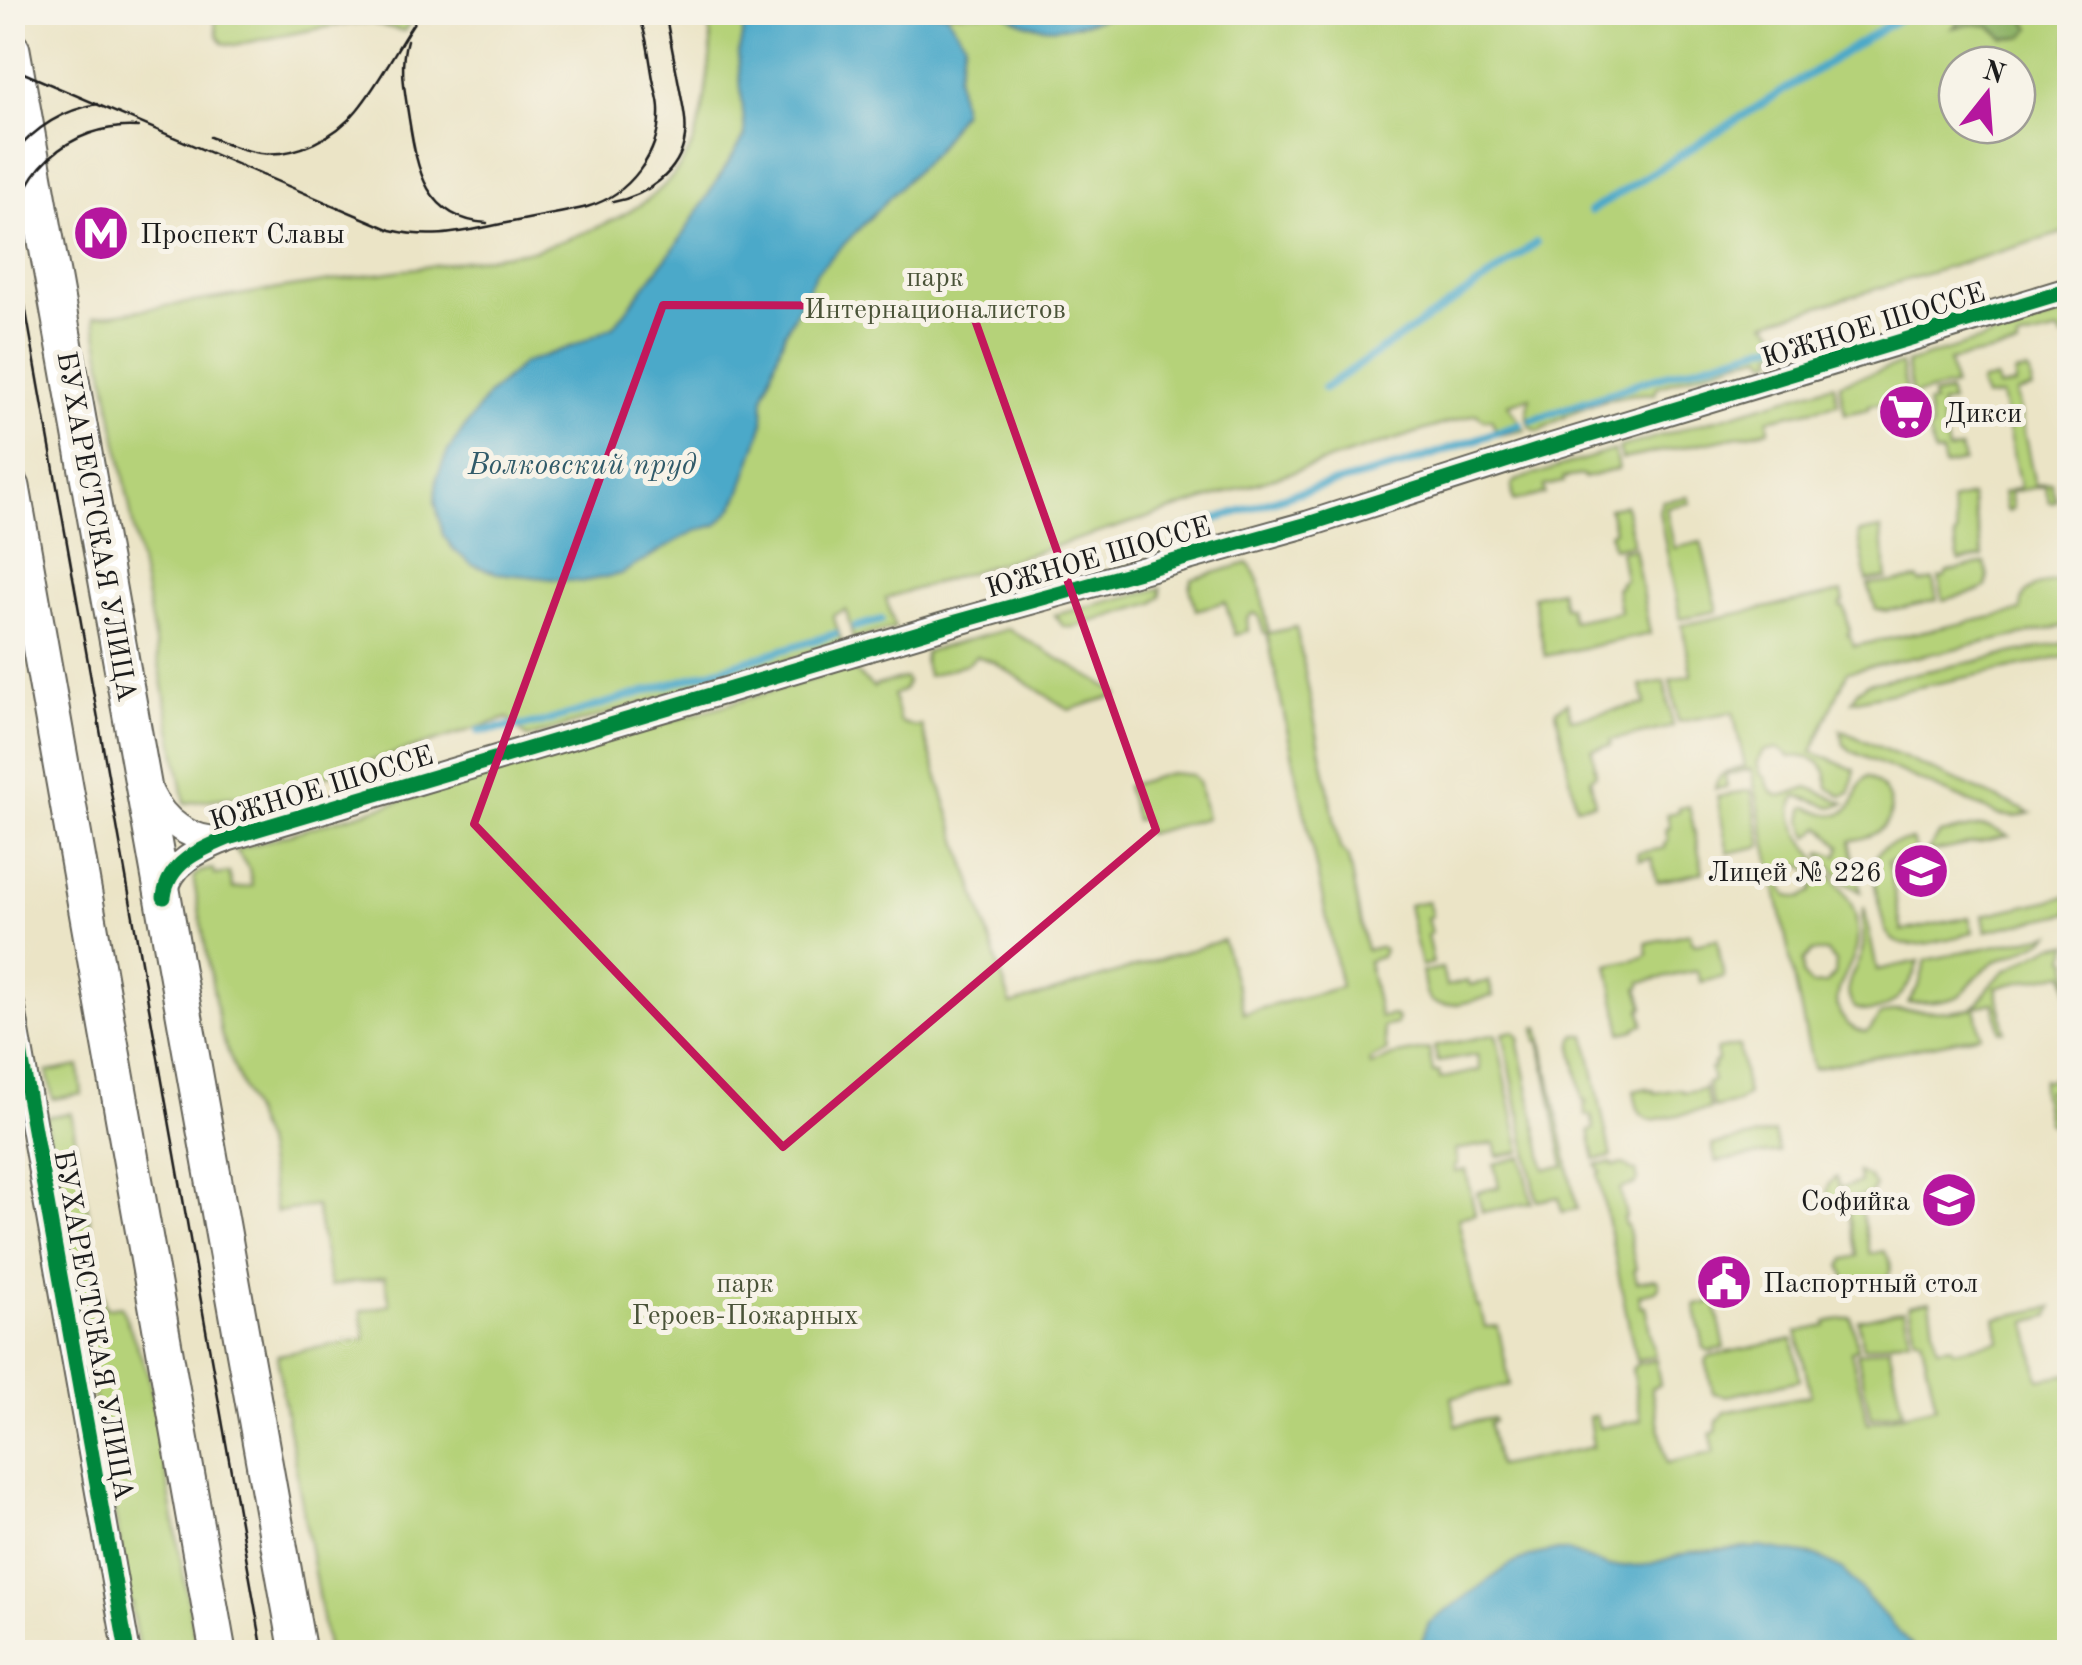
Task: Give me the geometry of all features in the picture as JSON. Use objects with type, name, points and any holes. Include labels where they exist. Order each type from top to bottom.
[{"type":"main road","name":"БУХАРЕСТСКАЯ УЛИЦА","points":[[12,50],[298,1652]]},
{"type":"main road","points":[[12,487],[218,1652]]},
{"type":"street","name":"ЮЖНОЕ ШОССЕ","points":[[164,897],[168,878],[180,864],[224,840],[953,623],[1308,524],[2070,290]]},
{"type":"street","name":"ЮЖНОЕ ШОССЕ","points":[[142,774],[159,809],[176,828],[224,840]]},
{"type":"street","name":"БУХАРЕСТСКАЯ УЛИЦА","points":[[12,1006],[127,1652]]},
{"type":"highlighted area","points":[[663,305],[970,306],[1156,830],[783,1147],[474,824]]},
{"type":"green space","points":[[213,12],[416,13],[404,31],[368,22],[234,45],[223,43],[218,36]]},
{"type":"green space","points":[[1968,12],[2012,13],[2031,28],[2023,37],[2004,38],[1990,26],[1952,28]]},
{"type":"green space","name":"парк Интернационалистов","points":[[705,13],[2069,13],[2069,231],[1766,322],[1789,343],[1773,352],[1775,359],[1767,361],[1763,355],[1738,360],[1657,387],[1655,394],[1609,399],[1539,431],[1528,422],[1530,397],[1508,404],[1525,430],[1498,435],[1491,419],[1484,420],[1476,414],[886,598],[895,628],[853,639],[846,610],[833,615],[842,643],[527,738],[508,718],[277,791],[185,803],[94,317],[535,250],[598,227],[650,198],[671,179],[687,155],[699,125],[711,39]]},
{"type":"green space","points":[[2069,313],[2069,336],[2061,338],[2059,332],[2018,341],[2018,347],[1949,361],[1954,386],[1912,395],[1906,363]]},
{"type":"green space","points":[[1901,364],[1908,400],[1869,405],[1869,409],[1845,414],[1839,383]]},
{"type":"green space","points":[[2027,371],[2032,389],[2016,393],[2035,485],[2051,483],[2056,501],[2049,502],[2045,486],[2010,492],[2013,508],[2009,512],[2003,493],[2020,487],[2001,396],[1985,398],[1980,384],[1996,379],[1998,388],[2015,385],[2015,374]]},
{"type":"green space","points":[[1834,384],[1838,404],[1768,419],[1769,430],[1622,459],[1619,448]]},
{"type":"green space","points":[[1949,392],[1952,402],[1941,404],[1940,410],[1948,451],[1961,449],[1964,462],[1944,466],[1941,453],[1934,454],[1927,404],[1933,403],[1932,396]]},
{"type":"green space","points":[[1614,450],[1618,469],[1584,478],[1563,478],[1564,482],[1544,486],[1545,494],[1513,501],[1512,484],[1517,480]]},
{"type":"green space","points":[[1971,496],[1983,557],[1959,562],[1951,501]]},
{"type":"green space","points":[[1688,497],[1690,503],[1666,507],[1674,548],[1701,542],[1718,611],[1680,618],[1659,511],[1662,501]]},
{"type":"green space","points":[[1625,505],[1633,544],[1613,548],[1609,508]]},
{"type":"green space","points":[[1881,529],[1887,578],[1867,581],[1858,533]]},
{"type":"green space","points":[[1634,548],[1650,634],[1545,656],[1533,596],[1560,590],[1572,621],[1620,612],[1616,587],[1625,580],[1620,551]]},
{"type":"green space","name":"парк Героев-Пожарных","points":[[1248,563],[1259,580],[1269,633],[1296,627],[1340,848],[1348,857],[1366,950],[1384,950],[1381,957],[1368,961],[1380,1017],[1394,1015],[1398,1020],[1383,1027],[1387,1051],[1370,1060],[1371,1066],[1392,1056],[1429,1049],[1433,1073],[1439,1072],[1440,1079],[1480,1070],[1477,1055],[1438,1062],[1434,1047],[1496,1034],[1521,1152],[1498,1156],[1495,1143],[1455,1150],[1454,1166],[1455,1172],[1466,1170],[1475,1214],[1458,1218],[1477,1307],[1485,1327],[1498,1326],[1510,1385],[1452,1397],[1456,1425],[1493,1418],[1489,1423],[1498,1466],[1593,1447],[1589,1417],[1596,1416],[1599,1428],[1641,1420],[1632,1369],[1656,1360],[1660,1385],[1651,1388],[1667,1463],[1714,1452],[1711,1433],[1716,1431],[1717,1421],[1725,1412],[1811,1395],[1797,1332],[1851,1317],[1858,1349],[1851,1351],[1868,1423],[1936,1406],[1921,1337],[1915,1337],[1909,1305],[1930,1301],[1937,1348],[1951,1346],[1953,1350],[2000,1341],[1996,1318],[2053,1307],[2049,1316],[2027,1322],[2039,1379],[2069,1374],[2069,1652],[328,1652],[277,1355],[365,1339],[361,1311],[390,1305],[385,1277],[330,1286],[316,1206],[276,1212],[264,1143],[221,1034],[195,876],[213,869],[215,875],[229,873],[233,889],[252,886],[249,869],[236,850],[850,668],[874,688],[905,678],[907,682],[904,690],[893,695],[900,722],[921,725],[1011,1005],[1223,940],[1244,1013],[1341,987],[1267,633],[1253,613],[1247,618],[1248,631],[1235,634],[1225,602],[1196,610],[1190,588],[1192,579]]},
{"type":"green space","points":[[1985,563],[1986,587],[1943,600],[1939,578],[1947,572]]},
{"type":"green space","points":[[1918,579],[1920,583],[1933,580],[1937,600],[1887,611],[1876,609],[1868,585]]},
{"type":"green space","points":[[2069,579],[2069,625],[1848,671],[1812,752],[1855,770],[1850,793],[1842,796],[1828,788],[1823,767],[1810,758],[1789,757],[1777,748],[1764,751],[1757,763],[1777,795],[1808,787],[1845,803],[1832,807],[1798,796],[1792,813],[1805,844],[1842,890],[1856,919],[1856,950],[1840,986],[1837,1004],[1851,1026],[1867,1032],[1880,1015],[1897,1010],[1971,1009],[2005,971],[2054,945],[2069,944],[2069,997],[2065,973],[1996,987],[2005,1031],[2000,1031],[1994,1003],[1975,1007],[1981,1035],[1813,1069],[1751,769],[1725,775],[1727,787],[1715,789],[1721,775],[1745,767],[1733,712],[1678,722],[1670,680],[1692,675],[1682,625],[1842,592],[1841,607],[1854,646],[2021,611],[2030,589]],"holes":[[[1794,864],[1807,867],[1815,878],[1812,891],[1801,898],[1788,896],[1781,885],[1783,871]],[[1812,952],[1826,952],[1836,962],[1835,975],[1826,984],[1812,985],[1803,975],[1803,961]]]},
{"type":"green space","points":[[1161,588],[1161,596],[1154,603],[1075,627],[1064,627],[1054,615]]},
{"type":"green space","points":[[1008,629],[1118,695],[1069,710],[994,662],[976,656],[969,663],[928,676],[925,652]]},
{"type":"green space","points":[[2069,642],[2069,656],[1852,701],[1868,683]]},
{"type":"green space","points":[[1664,681],[1673,727],[1611,740],[1611,745],[1592,749],[1596,774],[1590,778],[1595,803],[1576,806],[1556,710],[1567,702],[1571,719],[1645,704],[1641,686]]},
{"type":"green space","points":[[1840,730],[2031,813],[2016,817],[1999,815],[1853,752],[1844,745]]},
{"type":"green space","points":[[1170,773],[1192,775],[1198,781],[1206,818],[1147,834],[1143,819],[1135,820],[1126,786]]},
{"type":"green space","points":[[1868,776],[1883,788],[1890,813],[1883,828],[1850,841],[1861,892],[1844,882],[1820,854],[1838,856],[1841,846],[1821,827],[1809,837],[1802,821],[1804,808],[1808,807],[1829,814],[1847,810]]},
{"type":"green space","points":[[1751,790],[1762,846],[1728,853],[1717,797]]},
{"type":"green space","points":[[1689,806],[1703,872],[1657,882],[1652,858],[1639,860],[1638,853],[1665,848],[1666,829],[1670,828],[1667,814]]},
{"type":"green space","points":[[1982,826],[2008,836],[1926,853],[1940,834]]},
{"type":"green space","points":[[1912,840],[1918,855],[1888,861],[1902,931],[1969,917],[1973,933],[1912,945],[1896,942],[1885,930],[1875,888],[1876,857],[1888,846]]},
{"type":"green space","points":[[2069,896],[2069,913],[1986,931],[1983,915]]},
{"type":"green space","points":[[1428,901],[1432,916],[1427,918],[1431,933],[1427,935],[1433,963],[1421,966],[1408,905]]},
{"type":"green space","points":[[1864,907],[1877,970],[1919,961],[1896,1000],[1867,1011],[1855,1008],[1848,992],[1863,947]]},
{"type":"green space","points":[[1690,933],[1695,944],[1717,939],[1724,977],[1701,982],[1697,971],[1641,982],[1638,988],[1644,1024],[1622,1033],[1608,965],[1644,957],[1648,954],[1646,943]]},
{"type":"green space","points":[[2051,934],[1986,968],[1957,997],[1908,1003],[1919,985],[1926,960]]},
{"type":"green space","points":[[1442,968],[1446,986],[1489,981],[1493,996],[1458,1004],[1433,1002],[1422,972]]},
{"type":"green space","points":[[1539,1027],[1577,1209],[1562,1212],[1559,1197],[1537,1201],[1503,1033],[1515,1031],[1520,1039],[1545,1169],[1564,1167],[1537,1041],[1535,1028]]},
{"type":"green space","points":[[1576,1035],[1586,1035],[1611,1157],[1595,1160],[1589,1131],[1594,1129],[1591,1115],[1586,1116],[1572,1046]]},
{"type":"green space","points":[[1739,1046],[1747,1095],[1736,1103],[1713,1108],[1707,1083],[1713,1081],[1710,1069],[1718,1061],[1716,1050]]},
{"type":"green space","points":[[79,1066],[82,1094],[53,1099],[47,1072]]},
{"type":"green space","points":[[2069,1073],[2069,1086],[2047,1091],[2052,1116],[2069,1113],[2069,1134],[2067,1123],[2047,1122],[2041,1090],[2043,1079],[2048,1081]]},
{"type":"green space","points":[[1704,1087],[1710,1109],[1652,1120],[1640,1113],[1634,1091],[1647,1088],[1655,1093],[1680,1089],[1683,1092]]},
{"type":"green space","points":[[71,1113],[105,1308],[121,1306],[149,1376],[197,1652],[139,1652],[45,1117]]},
{"type":"green space","points":[[1774,1133],[1779,1152],[1716,1162],[1712,1145]]},
{"type":"green space","points":[[1522,1157],[1532,1203],[1482,1212],[1477,1192],[1499,1187],[1494,1164]]},
{"type":"green space","points":[[1612,1163],[1636,1171],[1638,1180],[1620,1189],[1637,1282],[1659,1282],[1656,1291],[1639,1295],[1655,1356],[1636,1360],[1598,1174],[1601,1172],[1596,1165]]},
{"type":"green space","points":[[1858,1172],[1869,1177],[1875,1186],[1871,1194],[1855,1198],[1870,1254],[1884,1251],[1891,1267],[1881,1281],[1858,1287],[1847,1281],[1841,1266],[1845,1259],[1858,1256],[1848,1212],[1853,1210],[1850,1199],[1833,1201],[1828,1199],[1827,1192],[1837,1177],[1839,1188],[1860,1183]]},
{"type":"green space","points":[[1715,1302],[1725,1348],[1709,1351],[1704,1348],[1695,1305]]},
{"type":"green space","points":[[1904,1310],[1910,1338],[1863,1348],[1858,1320]]},
{"type":"green space","points":[[1793,1339],[1800,1380],[1727,1396],[1713,1393],[1706,1361],[1709,1356]]},
{"type":"green space","points":[[1889,1347],[1903,1411],[1871,1418],[1857,1354]]},
{"type":"water","name":"Волковский пруд","points":[[747,13],[946,13],[965,42],[957,77],[962,111],[935,151],[816,273],[785,333],[764,395],[763,426],[741,491],[733,508],[717,525],[696,531],[621,574],[581,582],[497,573],[472,565],[443,535],[435,501],[437,477],[448,451],[488,395],[523,363],[573,346],[614,326],[677,244],[745,136],[738,55]]},
{"type":"water","points":[[1004,13],[1117,13],[1089,22],[1046,27]]},
{"type":"water","points":[[1760,1547],[1817,1556],[1844,1571],[1917,1652],[1408,1652],[1422,1642],[1429,1623],[1510,1565],[1534,1555],[1568,1551],[1609,1567],[1646,1565],[1691,1552]]},
{"type":"waterway","points":[[1591,211],[1909,12]]},
{"type":"waterway","points":[[1324,388],[1536,243]]},
{"type":"waterway","points":[[1532,420],[1638,383],[1825,329]]},
{"type":"waterway","points":[[1179,531],[1296,493],[1400,466],[1520,424]]},
{"type":"waterway","points":[[855,627],[881,620]]},
{"type":"waterway","points":[[479,731],[538,724],[835,634]]},
{"type":"tram line","points":[[210,137],[261,153],[288,152],[327,137],[366,98],[421,12]]},
{"type":"tram line","points":[[12,68],[391,230],[422,235],[452,233],[587,207],[629,183],[648,157],[659,109],[637,12]]},
{"type":"tram line","points":[[613,202],[659,181],[682,150],[684,114],[665,12]]},
{"type":"tram line","points":[[407,40],[404,89],[421,173],[428,189],[450,212],[487,223]]},
{"type":"tram line","points":[[12,156],[50,121],[98,104]]},
{"type":"tram line","points":[[16,245],[16,220],[23,196],[49,158],[90,133],[138,127]]},
{"type":"tram line","points":[[12,232],[263,1652]]},
{"type":"cycle path","points":[[164,897],[178,867],[196,853],[228,838],[953,623],[1308,524],[2070,290]]},
{"type":"cycle path","points":[[12,1006],[127,1652]]},
{"type":"place","name":"Проспект Славы","points":[[101,233]]},
{"type":"place","name":"Дикси","points":[[1906,412]]},
{"type":"place","name":"Лицей № 226","points":[[1921,871]]},
{"type":"place","name":"Софийка","points":[[1949,1200]]},
{"type":"place","name":"Паспортный стол","points":[[1724,1282]]}]
